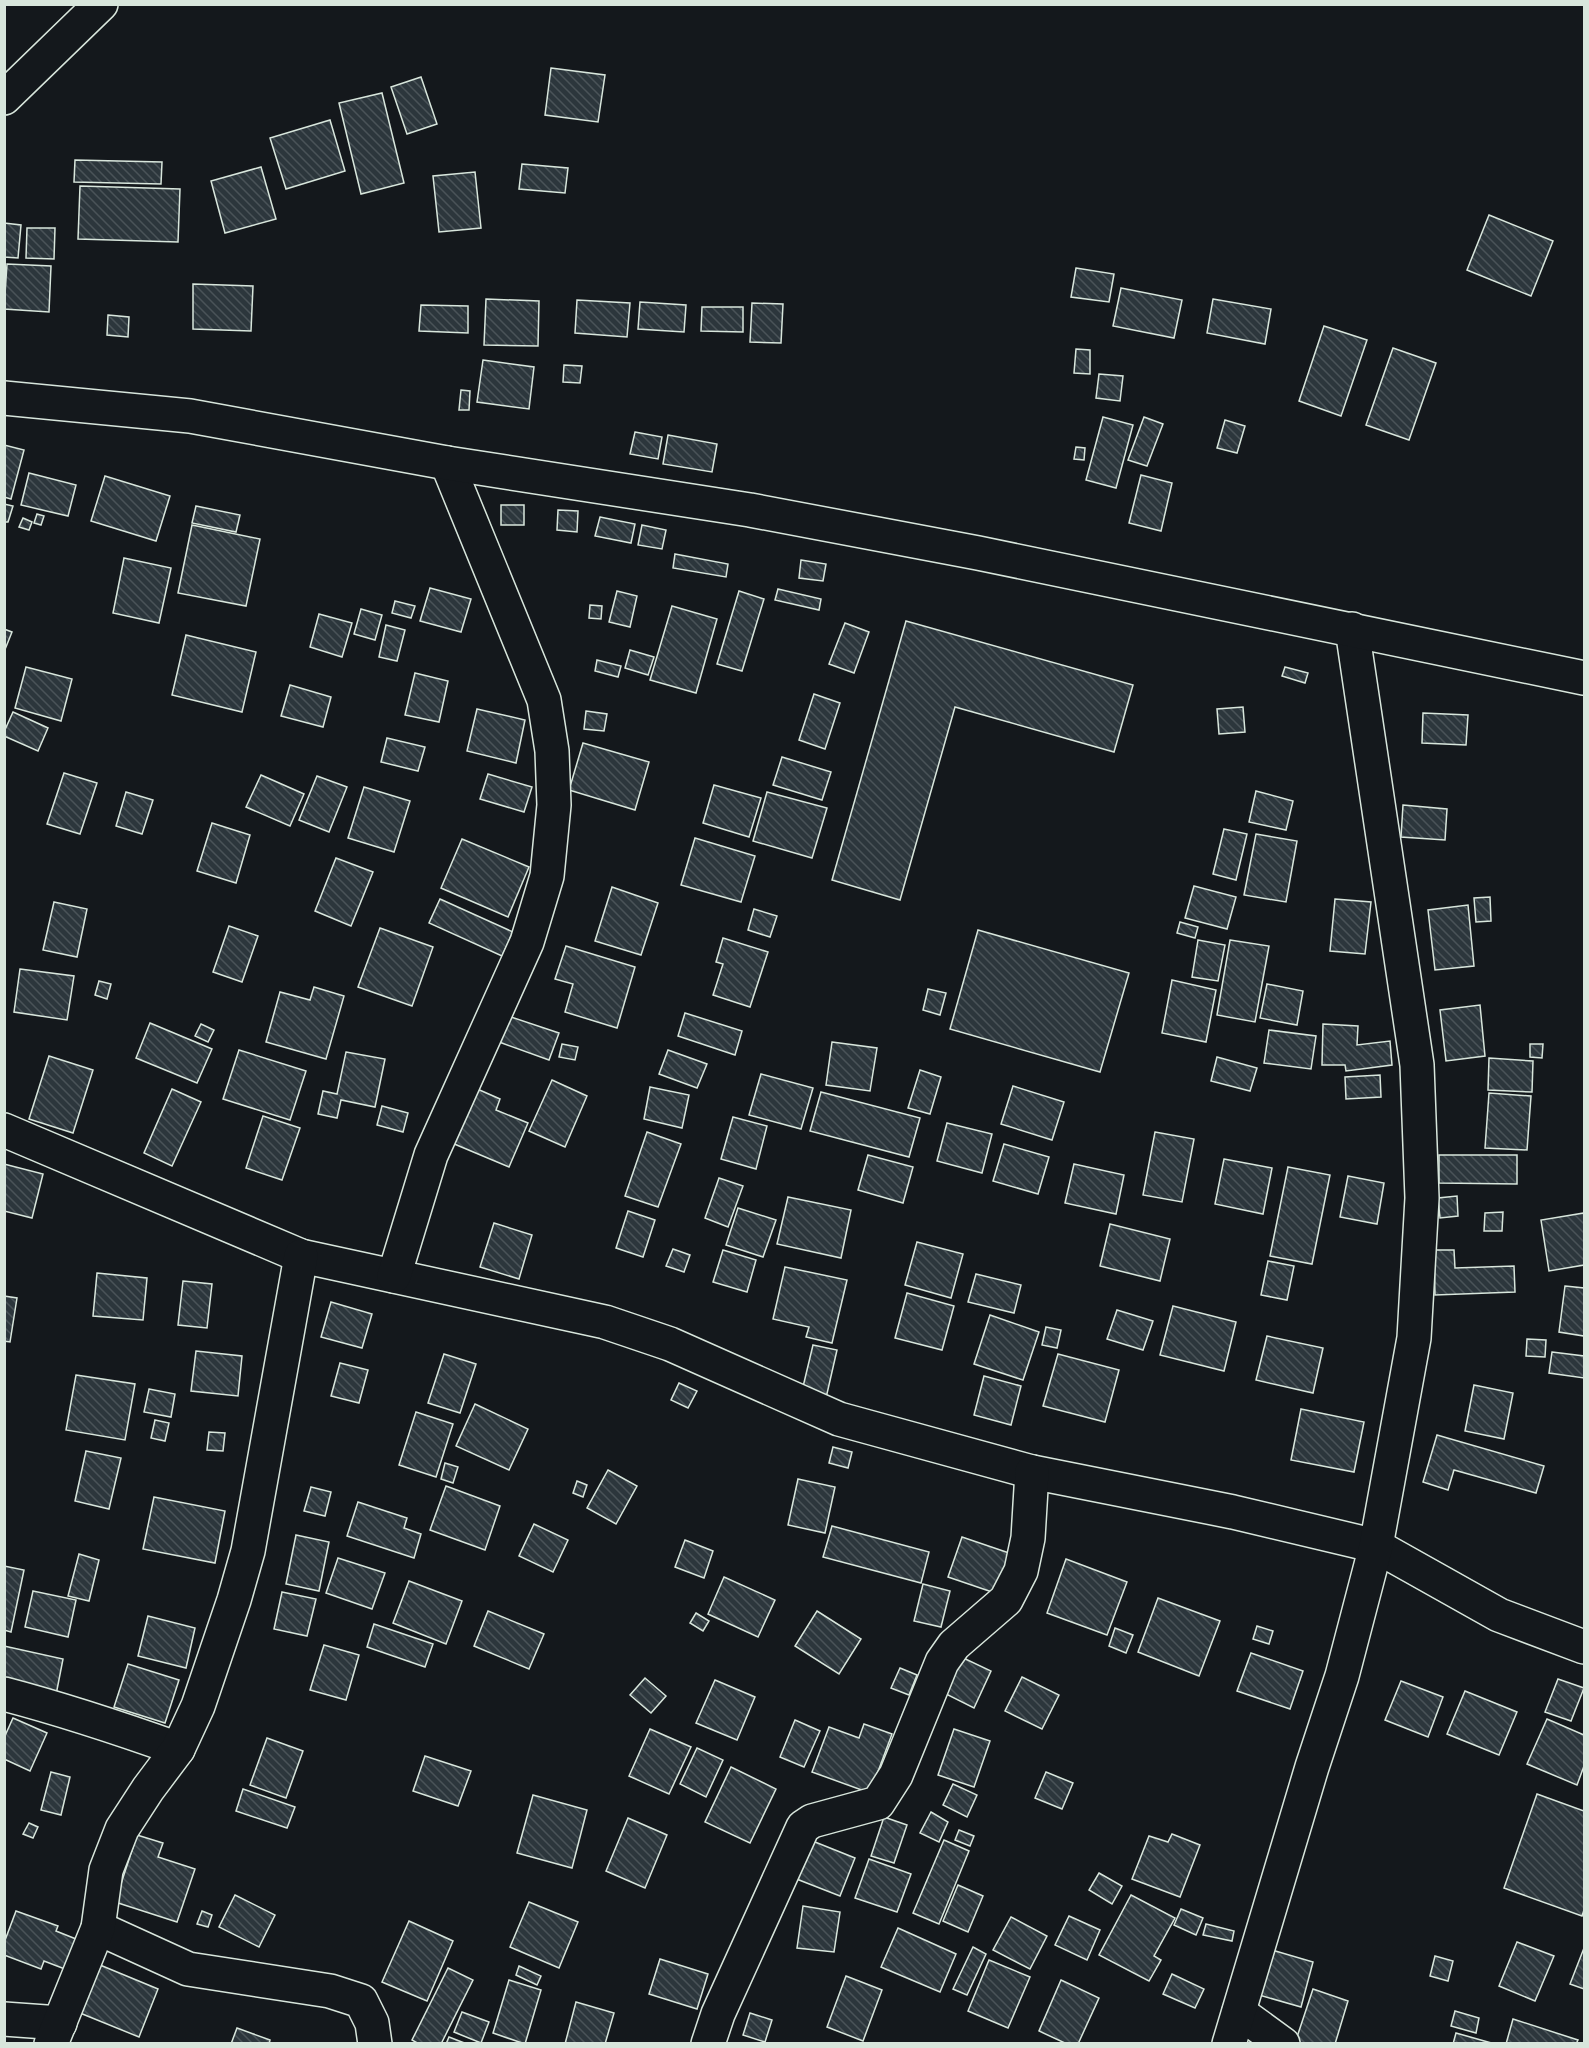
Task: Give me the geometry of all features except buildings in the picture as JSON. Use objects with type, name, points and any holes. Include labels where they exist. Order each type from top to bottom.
[{"type":"street","points":[[4,98],[101,4]]},
{"type":"street","points":[[4,398],[190,416],[447,463],[750,510],[978,553],[1584,678]]},
{"type":"street","points":[[394,1276],[431,1155],[527,942],[547,876],[554,805],[552,752],[544,700],[447,463]]},
{"type":"street","points":[[1229,2043],[1312,1767],[1342,1676],[1376,1546],[1414,1338],[1422,1198],[1417,1065],[1352,629]]},
{"type":"street","points":[[4,1130],[301,1256],[605,1322],[670,1344],[839,1419],[1032,1472],[1233,1512],[1376,1546],[1499,1615],[1584,1647]]},
{"type":"street","points":[[4,2019],[56,2033],[98,1928],[106,1870],[122,1828],[178,1749],[198,1706],[248,1551],[301,1256]]},
{"type":"street","points":[[708,2043],[718,2014],[803,1827],[812,1821],[878,1803],[896,1775],[942,1662],[954,1645],[1006,1600],[1021,1571],[1028,1538],[1032,1472]]},
{"type":"street","points":[[4,1694],[82,1715],[178,1749]]},
{"type":"street","points":[[98,1928],[188,1969],[330,1991],[361,2001],[372,2023],[375,2043]]},
{"type":"street","points":[[1239,2012],[1283,2043]]}]
